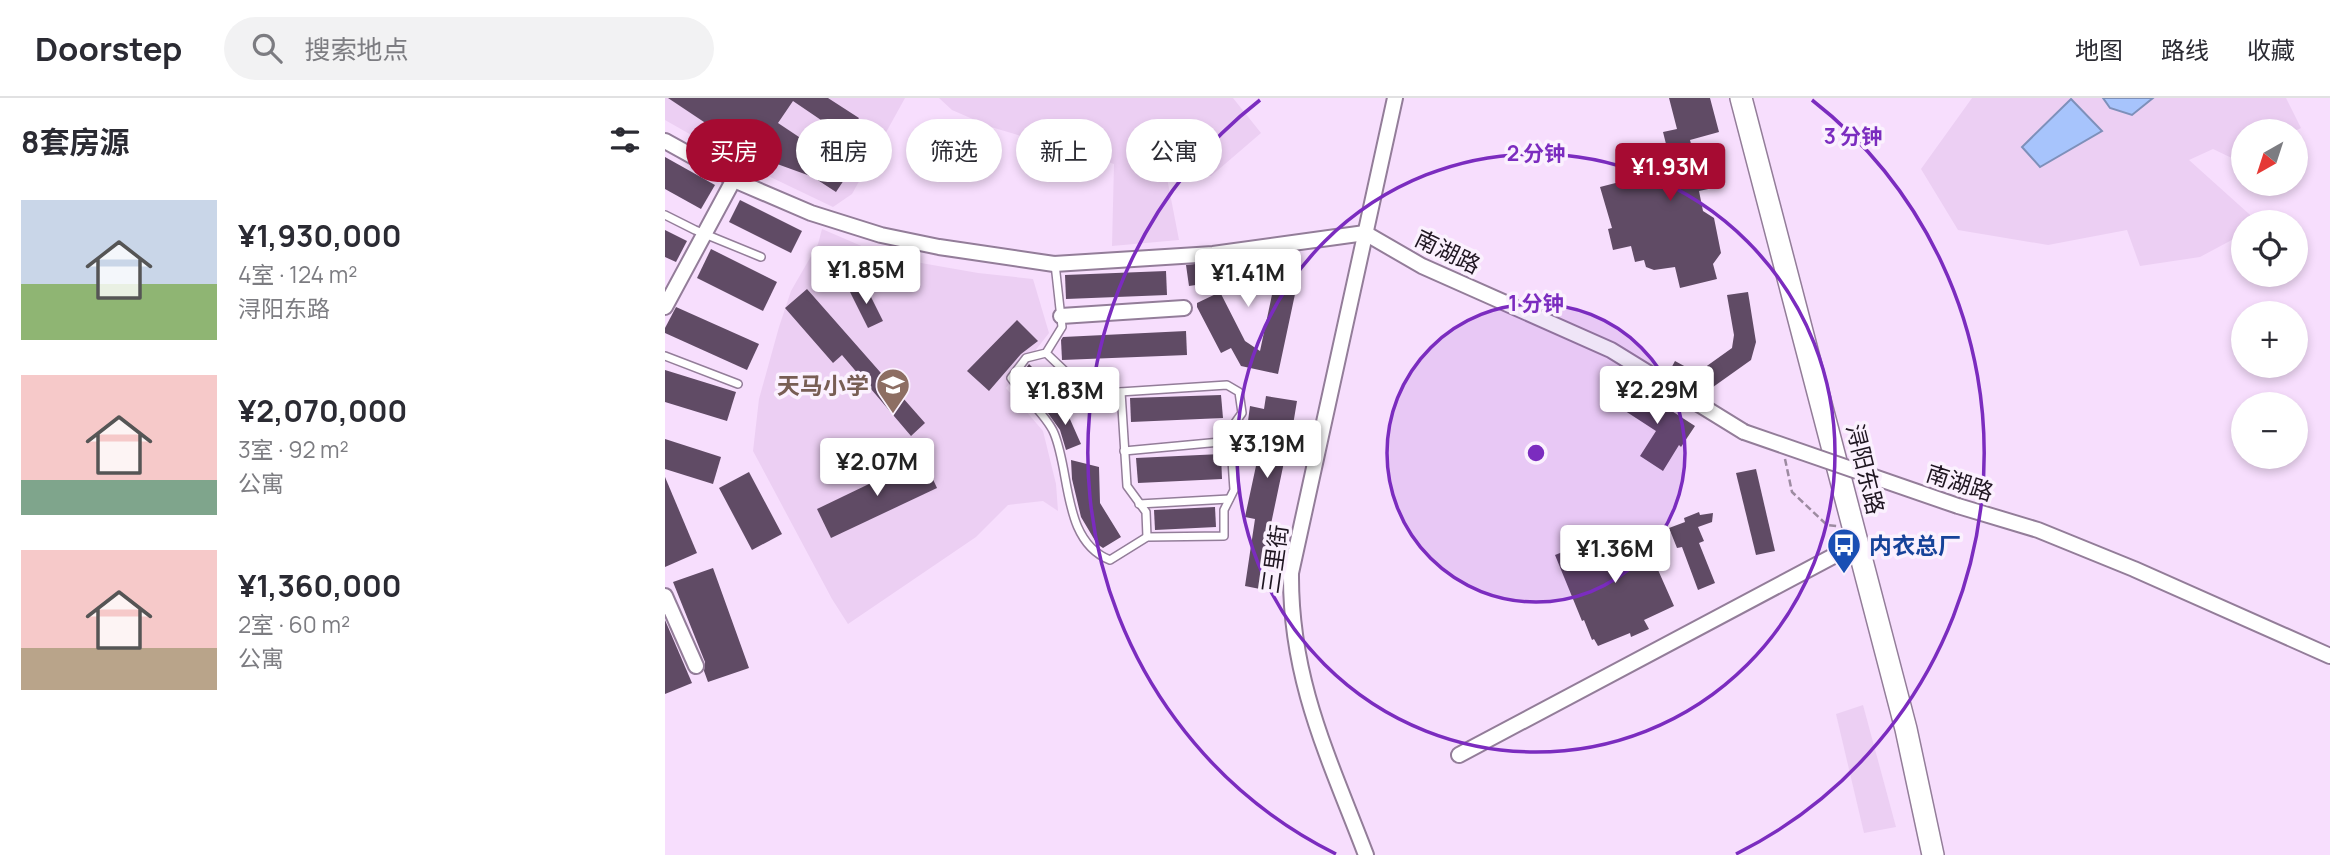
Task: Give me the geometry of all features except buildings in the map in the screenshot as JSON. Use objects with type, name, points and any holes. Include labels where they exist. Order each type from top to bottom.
[{"type":"main road","name":"浔阳东路","points":[[1741,98],[1906,729],[1933,855]]},
{"type":"street","name":"三里街","points":[[1366,855],[1321,743],[1298,664],[1291,610],[1291,573],[1395,98]]},
{"type":"street","points":[[665,141],[686,153]]},
{"type":"street","points":[[665,307],[732,182]]},
{"type":"street","points":[[741,182],[811,213],[881,235],[939,247],[1054,264],[1213,254],[1365,233]]},
{"type":"street","name":"南湖路","points":[[1365,233],[1422,266],[1611,350],[1744,432],[1958,506],[2038,530],[2134,569],[2330,656]]},
{"type":"street","points":[[1061,317],[1184,308]]},
{"type":"street","points":[[1459,755],[1856,535]]},
{"type":"street","points":[[665,597],[695,666]]},
{"type":"lane","points":[[665,215],[761,257]]},
{"type":"lane","points":[[1046,352],[1089,394],[1227,385],[1240,392],[1242,413],[1230,430],[1234,490],[1224,510],[1224,536],[1147,537],[1109,560],[1096,555],[1076,524],[1071,515],[1065,475],[1054,432],[1011,378],[1026,358],[1046,352],[1062,327],[1054,264]]},
{"type":"lane","points":[[665,356],[738,384]]},
{"type":"lane","points":[[1121,392],[1127,486],[1146,512],[1147,537]]},
{"type":"lane","points":[[1124,451],[1231,441]]},
{"type":"lane","points":[[1139,504],[1229,499]]},
{"type":"path","points":[[1781,445],[1793,492],[1827,525],[1856,535]]},
{"type":"shaded area","points":[[665,98],[905,98],[892,122],[892,119],[796,119],[796,182],[859,182],[852,194],[833,207],[781,182],[782,119],[686,119],[686,132],[665,120]]},
{"type":"shaded area","points":[[939,98],[1233,98],[1261,133],[1222,167],[1222,119],[1126,119],[1126,182],[1168,182],[1179,240],[1112,246],[1112,119],[1016,119],[1016,135],[1002,130],[1002,119],[973,119],[952,110]]},
{"type":"shaded area","points":[[1972,98],[2286,98],[2296,119],[2231,119],[2231,158],[2213,149],[2189,160],[2245,210],[2231,210],[2231,240],[2200,257],[2140,266],[2127,230],[2048,245],[1958,230],[1921,169]]},
{"type":"shaded area","name":"天马小学","points":[[822,229],[887,257],[978,273],[1033,279],[1049,333],[1006,388],[1043,431],[1056,484],[1058,511],[1043,501],[1008,505],[976,537],[848,624],[753,451],[759,399],[779,327],[791,291],[818,244]]},
{"type":"shaded area","points":[[1863,705],[1896,827],[1864,833],[1836,714]]},
{"type":"water","points":[[2103,98],[2153,98],[2132,115],[2110,108]]},
{"type":"water","points":[[2071,99],[2102,131],[2040,167],[2022,147]]},
{"type":"place","name":"天马小学","points":[[893,415]]},
{"type":"place","name":"内衣总厂","points":[[1844,575]]}]
